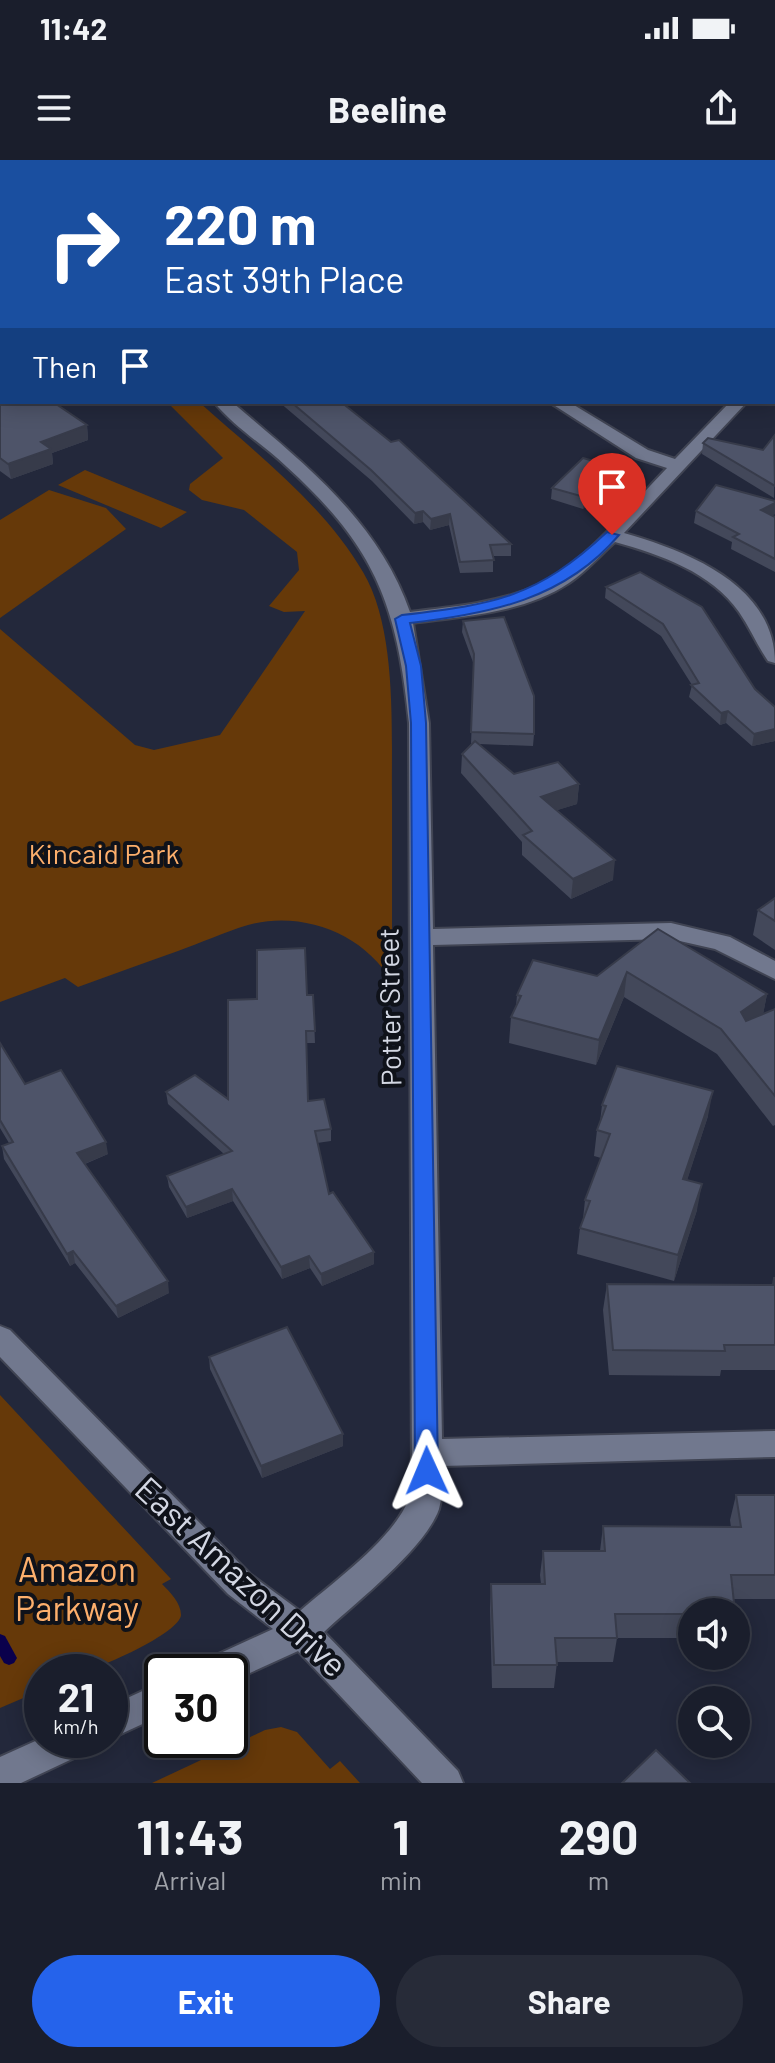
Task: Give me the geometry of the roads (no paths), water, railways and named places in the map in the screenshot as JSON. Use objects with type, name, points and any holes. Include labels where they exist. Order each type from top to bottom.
[{"type":"street","name":"Potter Street","points":[[224,404],[329,499],[362,536],[388,579],[402,619],[413,666],[419,723],[426,1453],[423,1509],[412,1527],[301,1631],[248,1659]]},
{"type":"street","points":[[560,404],[642,454],[676,465]]},
{"type":"street","points":[[402,619],[469,612],[533,594],[574,570],[612,535],[737,404]]},
{"type":"street","points":[[612,535],[668,553],[718,580],[743,603],[775,657]]},
{"type":"street","points":[[419,937],[671,931],[722,943],[775,971]]},
{"type":"street","name":"East Amazon Drive","points":[[0,1338],[239,1584],[301,1631],[446,1783]]},
{"type":"street","points":[[426,1453],[775,1444]]},
{"type":"street","points":[[0,1775],[36,1758]]},
{"type":"waterway","points":[[0,1641],[9,1658]]},
{"type":"park label","name":"Kincaid Park","points":[[104,854]]},
{"type":"park label","name":"Amazon Parkway","points":[[77,1590]]}]
